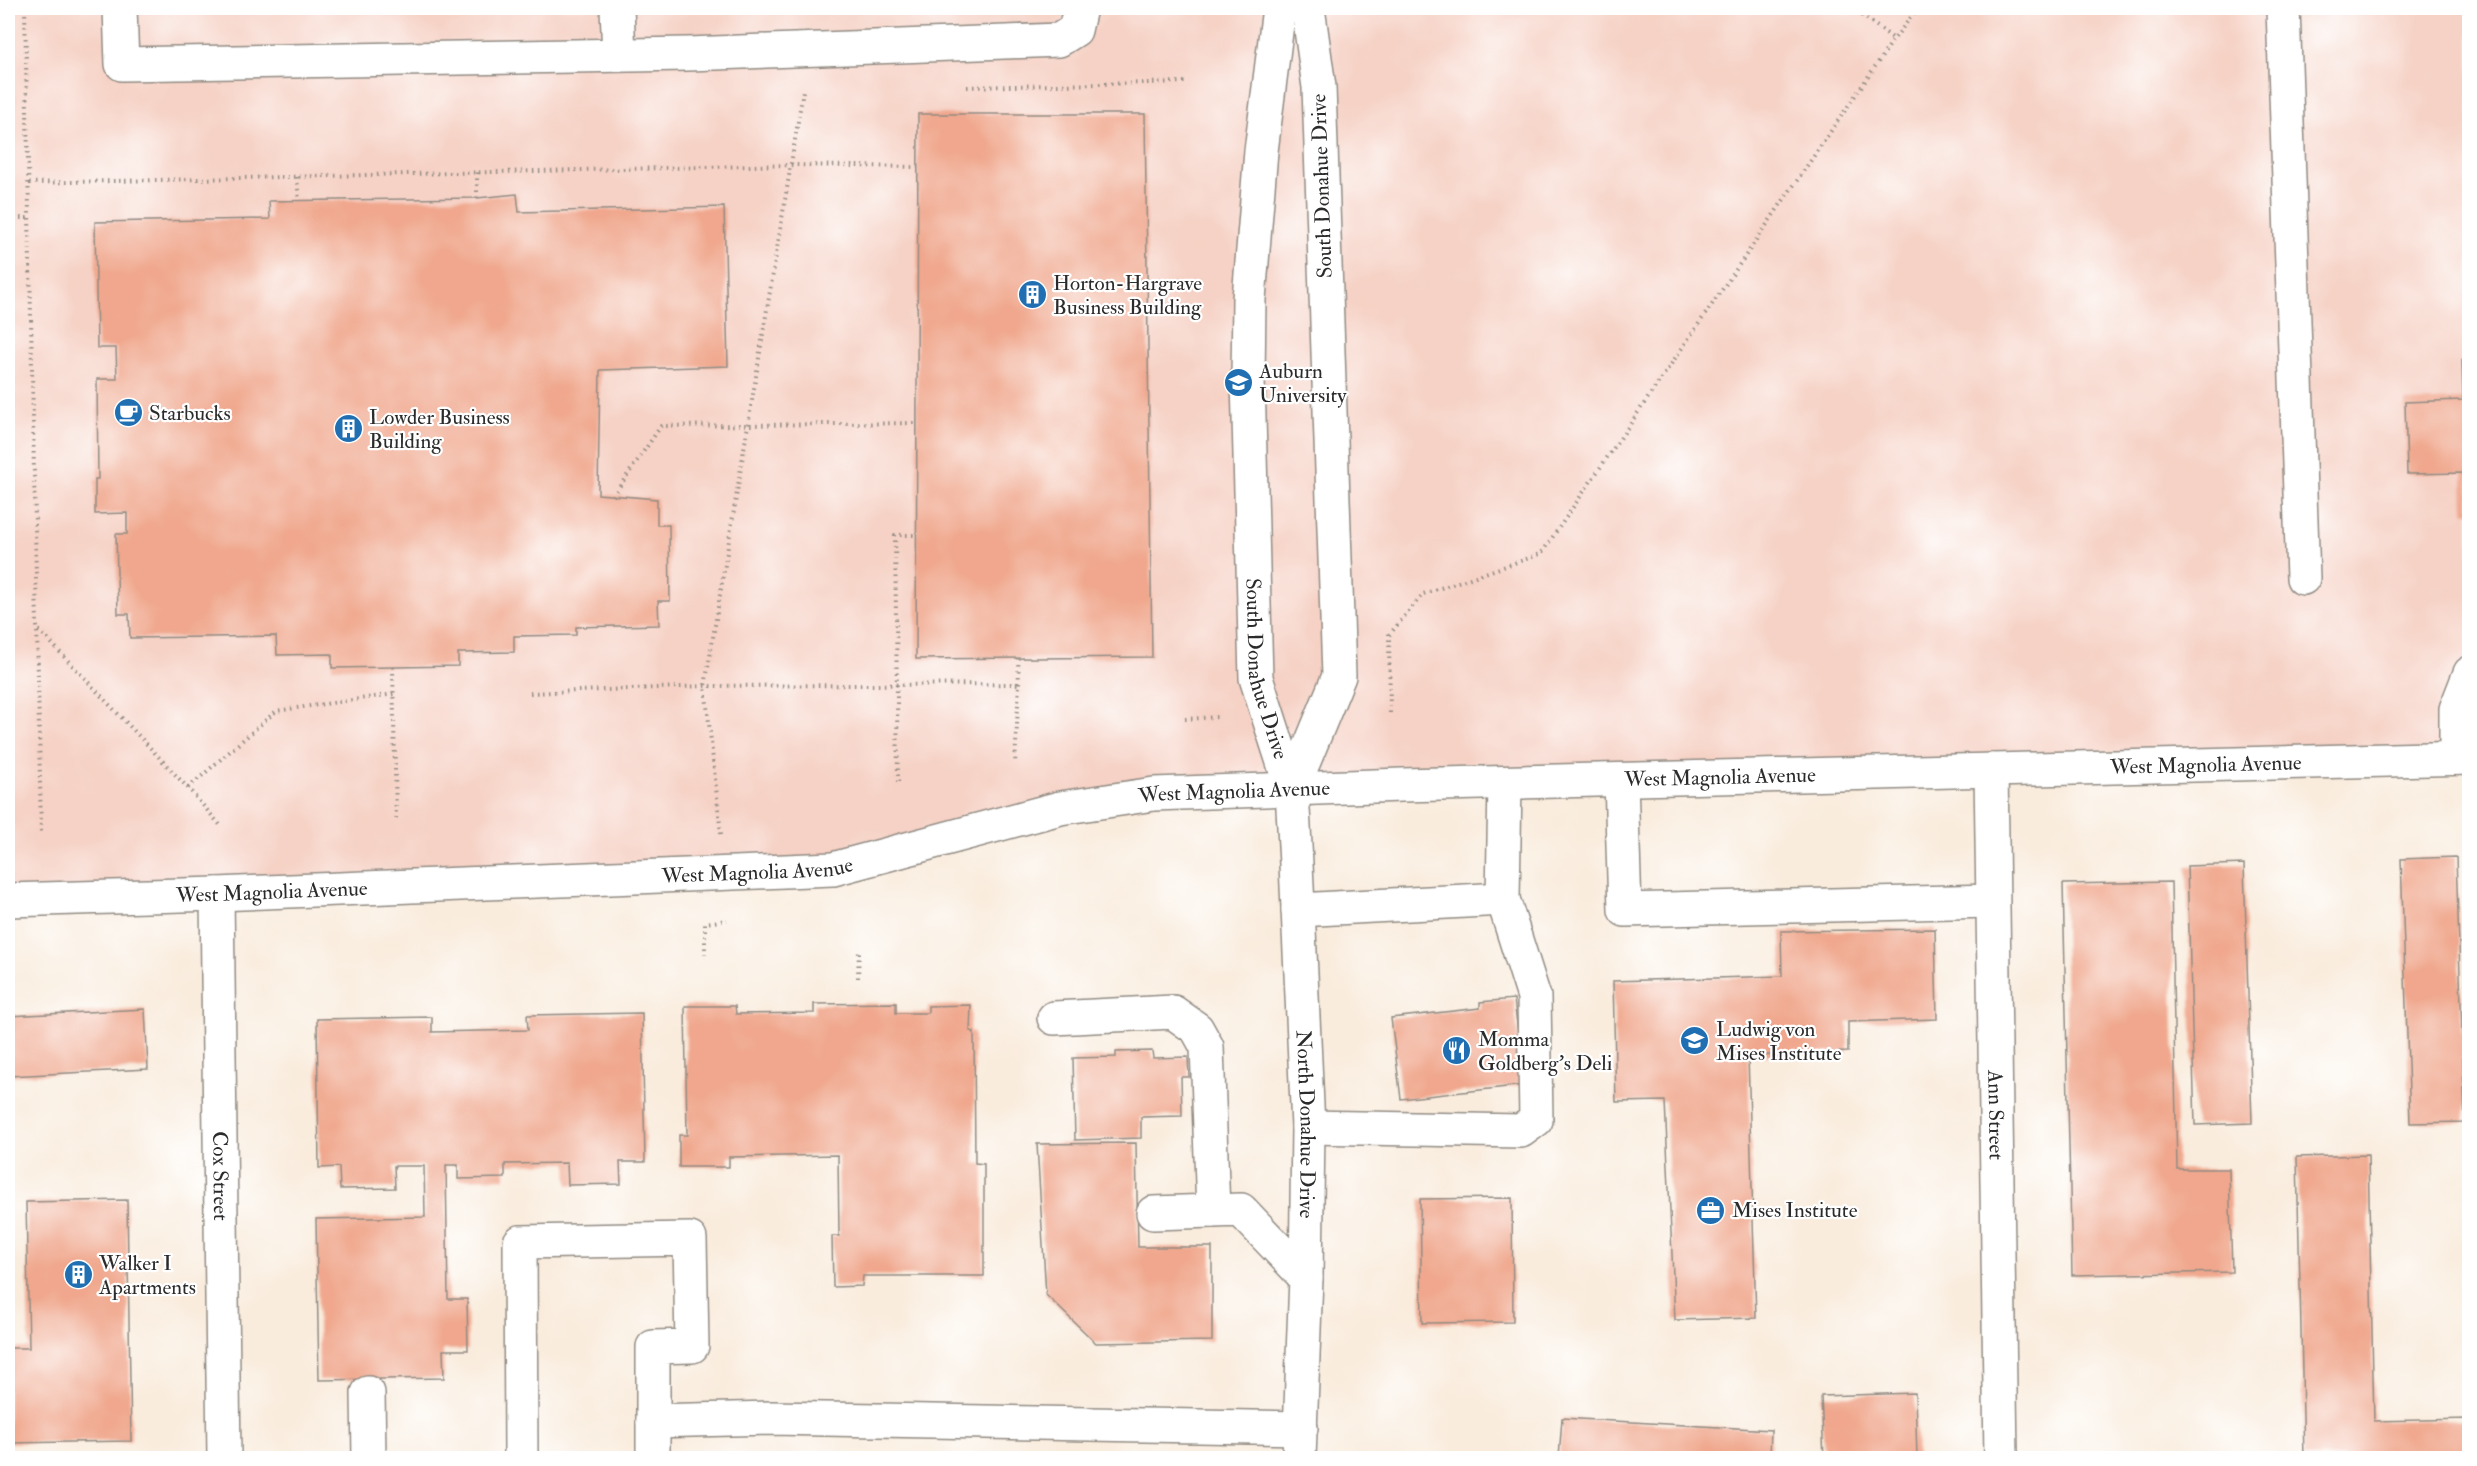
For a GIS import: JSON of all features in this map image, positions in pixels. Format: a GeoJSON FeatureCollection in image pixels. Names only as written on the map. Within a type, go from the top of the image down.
{"type":"FeatureCollection","features":[{"type":"Feature","properties":{"kind":"street"},"geometry":{"type":"LineString","coordinates":[[120,8],[122,64],[619,55],[1059,40],[1075,30],[1080,8]]}},
{"type":"Feature","properties":{"kind":"street"},"geometry":{"type":"LineString","coordinates":[[617,8],[619,55]]}},
{"type":"Feature","properties":{"kind":"street","name":"South Donahue Drive"},"geometry":{"type":"LineString","coordinates":[[1279,8],[1261,151],[1249,299],[1248,380],[1256,678],[1292,790]]}},
{"type":"Feature","properties":{"kind":"street","name":"South Donahue Drive"},"geometry":{"type":"LineString","coordinates":[[1292,790],[1339,676],[1319,87],[1308,8]]}},
{"type":"Feature","properties":{"kind":"street"},"geometry":{"type":"LineString","coordinates":[[2283,8],[2303,578]]}},
{"type":"Feature","properties":{"kind":"street"},"geometry":{"type":"LineString","coordinates":[[2463,758],[2456,709],[2469,673]]}},
{"type":"Feature","properties":{"kind":"street","name":"West Magnolia Avenue"},"geometry":{"type":"LineString","coordinates":[[8,900],[217,894],[833,869],[1060,808],[1155,794],[2463,758]]}},
{"type":"Feature","properties":{"kind":"street","name":"Ann Street"},"geometry":{"type":"LineString","coordinates":[[1991,770],[1991,901],[2001,1458]]}},
{"type":"Feature","properties":{"kind":"street"},"geometry":{"type":"LineString","coordinates":[[1621,780],[1624,910],[1991,901]]}},
{"type":"Feature","properties":{"kind":"street"},"geometry":{"type":"LineString","coordinates":[[1308,1127],[1521,1131],[1536,1120],[1534,997],[1503,899],[1505,783]]}},
{"type":"Feature","properties":{"kind":"street","name":"North Donahue Drive"},"geometry":{"type":"LineString","coordinates":[[1292,790],[1308,1127],[1306,1278],[1300,1443]]}},
{"type":"Feature","properties":{"kind":"street","name":"Cox Street"},"geometry":{"type":"LineString","coordinates":[[217,894],[224,1458]]}},
{"type":"Feature","properties":{"kind":"street"},"geometry":{"type":"LineString","coordinates":[[1298,910],[1503,899]]}},
{"type":"Feature","properties":{"kind":"street"},"geometry":{"type":"LineString","coordinates":[[1054,1018],[1173,1012],[1197,1029],[1207,1047],[1213,1211]]}},
{"type":"Feature","properties":{"kind":"street"},"geometry":{"type":"LineString","coordinates":[[1153,1213],[1241,1209],[1306,1278]]}},
{"type":"Feature","properties":{"kind":"street"},"geometry":{"type":"LineString","coordinates":[[520,1458],[520,1242],[690,1239],[692,1346],[653,1347],[653,1458]]}},
{"type":"Feature","properties":{"kind":"street"},"geometry":{"type":"LineString","coordinates":[[368,1393],[369,1458]]}},
{"type":"Feature","properties":{"kind":"street"},"geometry":{"type":"LineString","coordinates":[[653,1421],[771,1418],[1300,1443]]}},
{"type":"Feature","properties":{"kind":"path"},"geometry":{"type":"LineString","coordinates":[[25,8],[41,833]]}},
{"type":"Feature","properties":{"kind":"path"},"geometry":{"type":"LineString","coordinates":[[1852,8],[1894,39]]}},
{"type":"Feature","properties":{"kind":"path"},"geometry":{"type":"LineString","coordinates":[[1390,714],[1389,635],[1423,594],[1541,554],[1894,39],[1918,8]]}},
{"type":"Feature","properties":{"kind":"path"},"geometry":{"type":"LineString","coordinates":[[959,88],[1187,82]]}},
{"type":"Feature","properties":{"kind":"path"},"geometry":{"type":"LineString","coordinates":[[721,837],[705,686],[803,91],[815,91]]}},
{"type":"Feature","properties":{"kind":"path"},"geometry":{"type":"LineString","coordinates":[[29,183],[792,165],[917,167]]}},
{"type":"Feature","properties":{"kind":"path"},"geometry":{"type":"LineString","coordinates":[[477,172],[477,198]]}},
{"type":"Feature","properties":{"kind":"path"},"geometry":{"type":"LineString","coordinates":[[297,177],[298,201]]}},
{"type":"Feature","properties":{"kind":"path"},"geometry":{"type":"LineString","coordinates":[[8,218],[29,218]]}},
{"type":"Feature","properties":{"kind":"path"},"geometry":{"type":"LineString","coordinates":[[613,496],[661,426],[916,423]]}},
{"type":"Feature","properties":{"kind":"path"},"geometry":{"type":"LineString","coordinates":[[898,782],[895,535],[916,535]]}},
{"type":"Feature","properties":{"kind":"path"},"geometry":{"type":"LineString","coordinates":[[38,629],[220,825]]}},
{"type":"Feature","properties":{"kind":"path"},"geometry":{"type":"LineString","coordinates":[[1015,764],[1018,658]]}},
{"type":"Feature","properties":{"kind":"path"},"geometry":{"type":"LineString","coordinates":[[393,667],[396,821]]}},
{"type":"Feature","properties":{"kind":"path"},"geometry":{"type":"LineString","coordinates":[[530,693],[705,686],[1019,684]]}},
{"type":"Feature","properties":{"kind":"path"},"geometry":{"type":"LineString","coordinates":[[188,788],[276,711],[394,694]]}},
{"type":"Feature","properties":{"kind":"path"},"geometry":{"type":"LineString","coordinates":[[1185,719],[1218,717]]}},
{"type":"Feature","properties":{"kind":"path"},"geometry":{"type":"LineString","coordinates":[[705,955],[705,922],[727,920]]}},
{"type":"Feature","properties":{"kind":"path"},"geometry":{"type":"LineString","coordinates":[[858,978],[859,950]]}},
{"type":"Feature","properties":{"kind":"shaded area","name":"Auburn University"},"geometry":{"type":"Polygon","coordinates":[[[8,8],[2469,8],[2469,758],[1216,791],[833,869],[8,899],[8,8]]]}},
{"type":"Feature","properties":{"kind":"building","name":"Horton-Hargrave Business Building"},"geometry":{"type":"Polygon","coordinates":[[[918,114],[1145,114],[1152,657],[916,659],[918,114]]]}},
{"type":"Feature","properties":{"kind":"building","name":"Lowder Business Building"},"geometry":{"type":"Polygon","coordinates":[[[517,194],[519,212],[724,207],[728,366],[600,370],[598,494],[657,499],[657,525],[669,525],[670,601],[658,601],[659,625],[576,627],[576,635],[514,636],[514,652],[458,653],[458,666],[332,668],[332,654],[277,655],[276,636],[130,638],[129,614],[118,614],[116,534],[127,534],[127,513],[95,514],[95,479],[98,479],[97,379],[117,379],[116,348],[97,348],[95,222],[270,219],[269,201],[477,198],[517,194]]]}},
{"type":"Feature","properties":{"kind":"building"},"geometry":{"type":"Polygon","coordinates":[[[2462,360],[2470,360],[2470,511],[2464,511],[2463,473],[2407,474],[2405,402],[2463,400],[2462,360]]]}},
{"type":"Feature","properties":{"kind":"building"},"geometry":{"type":"Polygon","coordinates":[[[2456,857],[2465,1122],[2410,1123],[2401,859],[2456,857]]]}},
{"type":"Feature","properties":{"kind":"building"},"geometry":{"type":"Polygon","coordinates":[[[2244,864],[2252,1123],[2195,1125],[2187,866],[2244,864]]]}},
{"type":"Feature","properties":{"kind":"building"},"geometry":{"type":"Polygon","coordinates":[[[2171,882],[2177,1169],[2229,1169],[2232,1272],[2072,1275],[2063,884],[2171,882]]]}},
{"type":"Feature","properties":{"kind":"building","name":"Mises Institute"},"geometry":{"type":"Polygon","coordinates":[[[1935,929],[1937,1019],[1848,1022],[1848,1052],[1748,1056],[1756,1318],[1675,1320],[1665,1101],[1616,1102],[1613,981],[1782,976],[1781,931],[1935,929]]]}},
{"type":"Feature","properties":{"kind":"building","name":"Momma Goldberg's Deli"},"geometry":{"type":"Polygon","coordinates":[[[1514,999],[1524,1085],[1401,1099],[1391,1018],[1480,1008],[1480,1002],[1514,999]]]}},
{"type":"Feature","properties":{"kind":"building"},"geometry":{"type":"Polygon","coordinates":[[[896,1003],[896,1013],[928,1013],[928,1006],[971,1005],[970,1031],[974,1032],[975,1163],[984,1164],[984,1276],[863,1276],[862,1286],[833,1287],[832,1236],[839,1236],[838,1155],[729,1157],[729,1167],[679,1167],[679,1135],[687,1135],[685,1006],[735,1006],[736,1014],[814,1013],[814,1004],[896,1003]]]}},
{"type":"Feature","properties":{"kind":"building"},"geometry":{"type":"Polygon","coordinates":[[[145,1009],[148,1069],[8,1076],[8,1016],[145,1009]]]}},
{"type":"Feature","properties":{"kind":"building"},"geometry":{"type":"Polygon","coordinates":[[[642,1013],[645,1162],[620,1162],[621,1184],[568,1185],[567,1163],[505,1164],[505,1178],[458,1179],[458,1165],[446,1165],[448,1299],[467,1299],[468,1350],[443,1350],[444,1378],[319,1380],[316,1219],[425,1217],[424,1166],[394,1166],[395,1188],[340,1189],[339,1167],[319,1168],[317,1019],[432,1017],[432,1032],[528,1030],[527,1015],[642,1013]]]}},
{"type":"Feature","properties":{"kind":"building"},"geometry":{"type":"Polygon","coordinates":[[[1152,1051],[1153,1058],[1188,1057],[1189,1077],[1181,1077],[1182,1116],[1141,1117],[1141,1138],[1075,1140],[1073,1058],[1116,1057],[1116,1052],[1152,1051]]]}},
{"type":"Feature","properties":{"kind":"building"},"geometry":{"type":"Polygon","coordinates":[[[1136,1143],[1138,1247],[1212,1247],[1212,1341],[1096,1343],[1046,1295],[1037,1144],[1136,1143]]]}},
{"type":"Feature","properties":{"kind":"building"},"geometry":{"type":"Polygon","coordinates":[[[2368,1155],[2374,1421],[2470,1419],[2470,1458],[2304,1458],[2297,1157],[2368,1155]]]}},
{"type":"Feature","properties":{"kind":"building"},"geometry":{"type":"Polygon","coordinates":[[[1512,1198],[1513,1322],[1422,1323],[1420,1199],[1512,1198]]]}},
{"type":"Feature","properties":{"kind":"building","name":"Walker I Apartments"},"geometry":{"type":"Polygon","coordinates":[[[127,1200],[131,1441],[8,1443],[8,1348],[29,1348],[26,1202],[127,1200]]]}},
{"type":"Feature","properties":{"kind":"building"},"geometry":{"type":"Polygon","coordinates":[[[1915,1393],[1917,1458],[1824,1458],[1821,1396],[1915,1393]]]}},
{"type":"Feature","properties":{"kind":"building"},"geometry":{"type":"Polygon","coordinates":[[[1562,1418],[1771,1430],[1770,1458],[1559,1458],[1562,1418]]]}},
{"type":"Feature","properties":{"kind":"place","name":"Horton-Hargrave Business Building"},"geometry":{"type":"Point","coordinates":[1032,295]}},
{"type":"Feature","properties":{"kind":"place","name":"Auburn University"},"geometry":{"type":"Point","coordinates":[1238,383]}},
{"type":"Feature","properties":{"kind":"place","name":"Starbucks"},"geometry":{"type":"Point","coordinates":[128,413]}},
{"type":"Feature","properties":{"kind":"place","name":"Lowder Business Building"},"geometry":{"type":"Point","coordinates":[348,429]}},
{"type":"Feature","properties":{"kind":"place","name":"Ludwig von Mises Institute"},"geometry":{"type":"Point","coordinates":[1695,1041]}},
{"type":"Feature","properties":{"kind":"place","name":"Momma Goldberg's Deli"},"geometry":{"type":"Point","coordinates":[1457,1051]}},
{"type":"Feature","properties":{"kind":"place","name":"Mises Institute"},"geometry":{"type":"Point","coordinates":[1711,1210]}},
{"type":"Feature","properties":{"kind":"place","name":"Walker I Apartments"},"geometry":{"type":"Point","coordinates":[78,1275]}}]}
